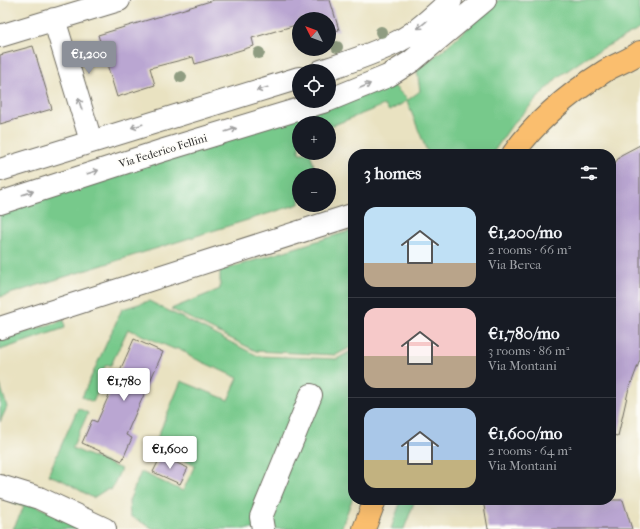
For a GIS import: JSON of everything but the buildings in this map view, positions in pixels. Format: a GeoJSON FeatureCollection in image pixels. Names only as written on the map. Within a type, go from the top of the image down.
{"type":"FeatureCollection","features":[{"type":"Feature","properties":{"kind":"highway"},"geometry":{"type":"LineString","coordinates":[[517,149],[542,120],[584,84],[608,69],[639,53]]}},
{"type":"Feature","properties":{"kind":"highway"},"geometry":{"type":"LineString","coordinates":[[364,529],[373,505]]}},
{"type":"Feature","properties":{"kind":"street"},"geometry":{"type":"LineString","coordinates":[[0,36],[119,0]]}},
{"type":"Feature","properties":{"kind":"street"},"geometry":{"type":"LineString","coordinates":[[336,66],[402,40],[419,28],[451,0]]}},
{"type":"Feature","properties":{"kind":"street"},"geometry":{"type":"LineString","coordinates":[[336,97],[388,76],[412,60],[485,0]]}},
{"type":"Feature","properties":{"kind":"street"},"geometry":{"type":"LineString","coordinates":[[54,19],[91,141]]}},
{"type":"Feature","properties":{"kind":"street"},"geometry":{"type":"LineString","coordinates":[[0,170],[292,80]]}},
{"type":"Feature","properties":{"kind":"street","name":"Via Federico Fellini"},"geometry":{"type":"LineString","coordinates":[[0,203],[160,151],[303,108]]}},
{"type":"Feature","properties":{"kind":"street"},"geometry":{"type":"LineString","coordinates":[[0,328],[348,216]]}},
{"type":"Feature","properties":{"kind":"street"},"geometry":{"type":"LineString","coordinates":[[263,529],[261,517],[311,395]]}},
{"type":"Feature","properties":{"kind":"street"},"geometry":{"type":"LineString","coordinates":[[0,486],[39,498],[105,529]]}},
{"type":"Feature","properties":{"kind":"green space"},"geometry":{"type":"Polygon","coordinates":[[[498,0],[640,0],[640,29],[590,55],[558,77],[512,125],[495,149],[426,149],[407,101],[389,111],[384,105],[336,124],[336,116],[297,116],[322,108],[336,108],[336,103],[393,85],[408,100],[420,91],[417,70],[444,49],[498,0]]]}},
{"type":"Feature","properties":{"kind":"green space"},"geometry":{"type":"Polygon","coordinates":[[[292,118],[292,160],[312,160],[315,168],[292,168],[292,206],[0,297],[0,212],[292,118]]]}},
{"type":"Feature","properties":{"kind":"green space"},"geometry":{"type":"Polygon","coordinates":[[[348,232],[348,349],[336,355],[256,351],[171,309],[220,289],[220,271],[348,232]]]}},
{"type":"Feature","properties":{"kind":"green space"},"geometry":{"type":"Polygon","coordinates":[[[149,301],[258,356],[337,359],[348,353],[348,505],[350,505],[341,529],[154,529],[130,516],[129,501],[141,472],[183,491],[195,465],[153,448],[181,381],[228,400],[238,378],[189,356],[183,350],[174,349],[128,329],[111,365],[105,366],[100,376],[102,382],[93,402],[82,397],[122,309],[149,301]]]}},
{"type":"Feature","properties":{"kind":"green space"},"geometry":{"type":"Polygon","coordinates":[[[64,320],[65,328],[0,350],[0,340],[64,320]]]}},
{"type":"Feature","properties":{"kind":"green space"},"geometry":{"type":"Polygon","coordinates":[[[0,384],[7,407],[0,422],[0,384]]]}},
{"type":"Feature","properties":{"kind":"green space"},"geometry":{"type":"Polygon","coordinates":[[[78,408],[88,413],[72,448],[121,469],[111,490],[107,489],[93,498],[62,480],[48,475],[78,408]]]}},
{"type":"Feature","properties":{"kind":"green space"},"geometry":{"type":"Polygon","coordinates":[[[0,497],[29,502],[84,529],[13,529],[24,507],[0,497]]]}},
{"type":"Feature","properties":{"kind":"green space"},"geometry":{"type":"Polygon","coordinates":[[[399,505],[413,505],[404,529],[391,529],[399,505]]]}}]}
